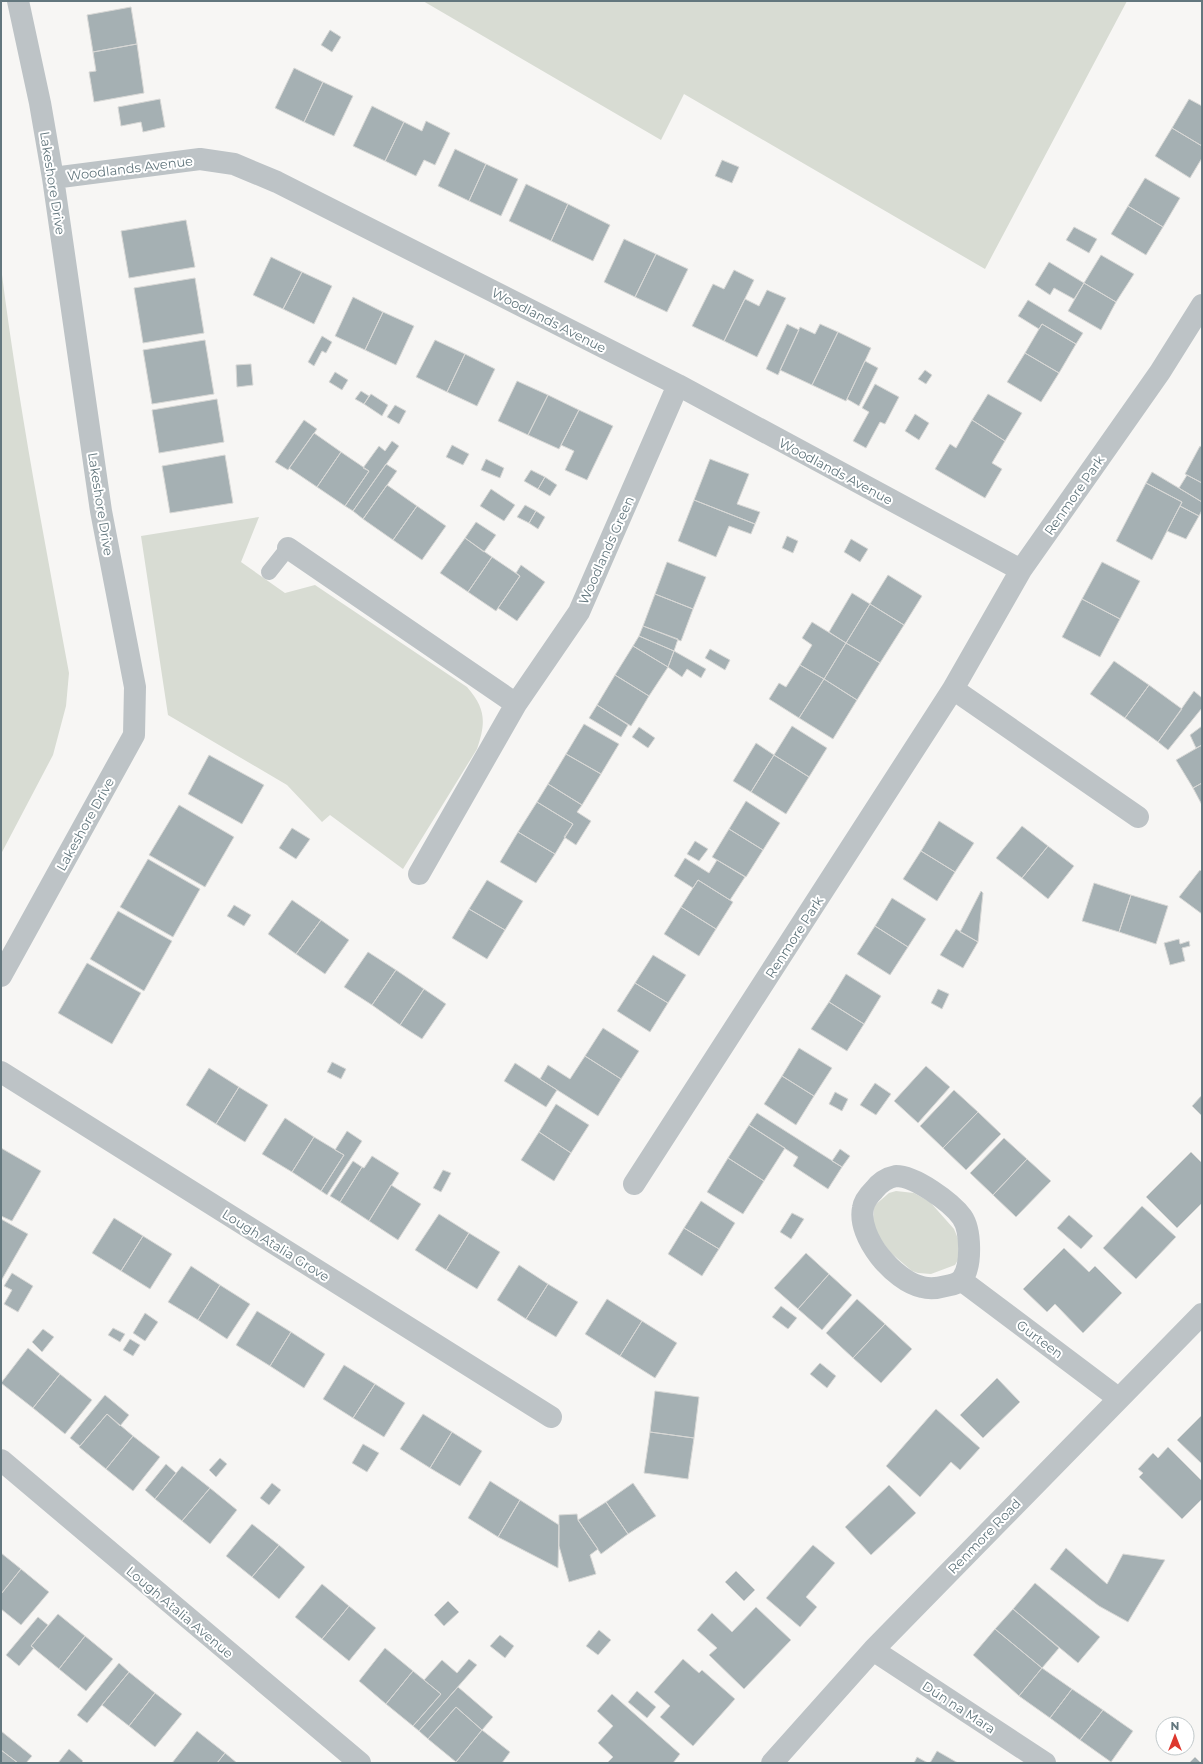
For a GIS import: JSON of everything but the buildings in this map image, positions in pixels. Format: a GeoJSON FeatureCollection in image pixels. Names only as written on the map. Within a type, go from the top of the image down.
{"type":"FeatureCollection","features":[{"type":"Feature","properties":{"kind":"street","name":"Lakeshore Drive"},"geometry":{"type":"LineString","coordinates":[[1,976],[134,735],[135,688],[102,511],[53,178],[40,103],[18,1]]}},
{"type":"Feature","properties":{"kind":"street","name":"Woodlands Avenue"},"geometry":{"type":"LineString","coordinates":[[53,178],[200,159],[234,164],[277,182],[678,386],[1021,570]]}},
{"type":"Feature","properties":{"kind":"street","name":"Renmore Park"},"geometry":{"type":"LineString","coordinates":[[634,1184],[953,689],[1021,570],[1160,372],[1202,305]]}},
{"type":"Feature","properties":{"kind":"street","name":"Woodlands Green"},"geometry":{"type":"LineString","coordinates":[[419,874],[516,704],[579,612],[678,386]]}},
{"type":"Feature","properties":{"kind":"street"},"geometry":{"type":"LineString","coordinates":[[288,548],[516,704]]}},
{"type":"Feature","properties":{"kind":"street"},"geometry":{"type":"LineString","coordinates":[[953,689],[1138,817]]}},
{"type":"Feature","properties":{"kind":"street","name":"Lough Atalia Grove"},"geometry":{"type":"LineString","coordinates":[[1,1072],[551,1417]]}},
{"type":"Feature","properties":{"kind":"street"},"geometry":{"type":"LineString","coordinates":[[896,1176],[911,1179],[934,1192],[962,1217],[969,1240],[966,1269],[961,1280],[946,1287],[923,1288],[901,1277],[878,1254],[865,1231],[863,1224],[863,1207],[866,1199],[883,1180],[896,1176]]}},
{"type":"Feature","properties":{"kind":"street","name":"Gurteen"},"geometry":{"type":"LineString","coordinates":[[961,1280],[1118,1398]]}},
{"type":"Feature","properties":{"kind":"street","name":"Renmore Road"},"geometry":{"type":"LineString","coordinates":[[772,1763],[873,1650],[1118,1398],[1202,1314]]}},
{"type":"Feature","properties":{"kind":"street","name":"Lough Atalia Avenue"},"geometry":{"type":"LineString","coordinates":[[1,1460],[360,1763]]}},
{"type":"Feature","properties":{"kind":"street","name":"Dún na Mara"},"geometry":{"type":"LineString","coordinates":[[873,1650],[1045,1763]]}},
{"type":"Feature","properties":{"kind":"lane"},"geometry":{"type":"LineString","coordinates":[[269,572],[288,548]]}},
{"type":"Feature","properties":{"kind":"shaded area"},"geometry":{"type":"Polygon","coordinates":[[[423,1],[1127,1],[985,269],[684,94],[661,140],[423,1]]]}},
{"type":"Feature","properties":{"kind":"shaded area"},"geometry":{"type":"Polygon","coordinates":[[[1,267],[23,420],[69,673],[66,706],[53,755],[1,854],[1,267]]]}},
{"type":"Feature","properties":{"kind":"shaded area"},"geometry":{"type":"Polygon","coordinates":[[[259,517],[241,562],[285,593],[315,585],[467,687],[478,702],[481,709],[483,723],[477,749],[403,869],[330,815],[322,822],[287,785],[168,715],[141,536],[259,517]]]}},
{"type":"Feature","properties":{"kind":"shaded area"},"geometry":{"type":"Polygon","coordinates":[[[896,1191],[914,1193],[930,1202],[954,1229],[959,1241],[958,1260],[955,1265],[931,1274],[918,1273],[912,1271],[891,1253],[879,1237],[873,1225],[874,1206],[889,1193],[896,1191]]]}}]}
